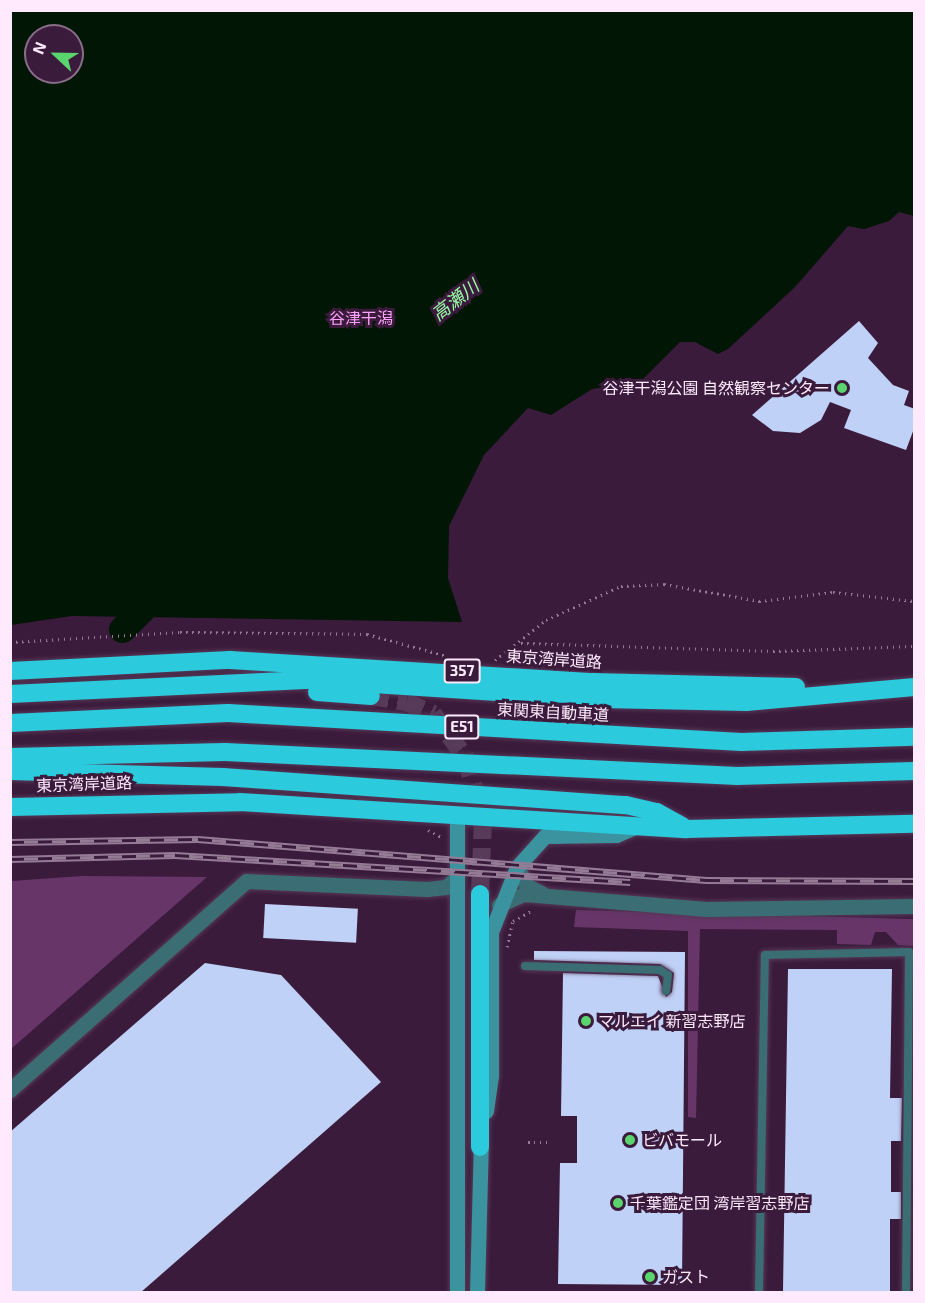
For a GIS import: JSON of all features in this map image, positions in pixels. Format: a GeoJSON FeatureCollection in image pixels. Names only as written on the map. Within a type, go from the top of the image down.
{"type":"FeatureCollection","features":[{"type":"Feature","properties":{"kind":"highway","name":"東京湾岸道路"},"geometry":{"type":"LineString","coordinates":[[10,671],[230,660],[710,687],[915,685]]}},
{"type":"Feature","properties":{"kind":"highway"},"geometry":{"type":"LineString","coordinates":[[10,694],[208,688],[311,680],[602,699],[746,702],[915,685]]}},
{"type":"Feature","properties":{"kind":"highway"},"geometry":{"type":"LineString","coordinates":[[208,688],[371,696]]}},
{"type":"Feature","properties":{"kind":"highway","name":"東関東自動車道"},"geometry":{"type":"LineString","coordinates":[[10,723],[228,713],[741,742],[915,737]]}},
{"type":"Feature","properties":{"kind":"highway","name":"E51"},"geometry":{"type":"LineString","coordinates":[[10,757],[225,752],[737,776],[915,771]]}},
{"type":"Feature","properties":{"kind":"highway"},"geometry":{"type":"LineString","coordinates":[[10,771],[223,777],[626,806],[657,812],[686,829]]}},
{"type":"Feature","properties":{"kind":"highway"},"geometry":{"type":"LineString","coordinates":[[411,791],[448,799],[457,815]]}},
{"type":"Feature","properties":{"kind":"highway","name":"東京湾岸道路"},"geometry":{"type":"LineString","coordinates":[[10,807],[240,802],[686,829],[915,824]]}},
{"type":"Feature","properties":{"kind":"highway"},"geometry":{"type":"LineString","coordinates":[[480,894],[480,1147]]}},
{"type":"Feature","properties":{"kind":"street"},"geometry":{"type":"LineString","coordinates":[[457,815],[455,879],[457,1293]]}},
{"type":"Feature","properties":{"kind":"street"},"geometry":{"type":"LineString","coordinates":[[477,1293],[480,1147],[492,1076],[491,932],[499,905],[517,867],[545,836],[616,835],[635,827]]}},
{"type":"Feature","properties":{"kind":"street"},"geometry":{"type":"LineString","coordinates":[[517,867],[532,890],[561,898]]}},
{"type":"Feature","properties":{"kind":"street"},"geometry":{"type":"LineString","coordinates":[[10,1090],[177,941],[254,879],[427,889],[446,887],[455,879]]}},
{"type":"Feature","properties":{"kind":"street"},"geometry":{"type":"LineString","coordinates":[[427,889],[445,895],[456,915]]}},
{"type":"Feature","properties":{"kind":"street"},"geometry":{"type":"LineString","coordinates":[[499,905],[524,894],[706,909],[915,906]]}},
{"type":"Feature","properties":{"kind":"lane"},"geometry":{"type":"LineString","coordinates":[[759,1293],[765,955],[909,952],[906,1293]]}},
{"type":"Feature","properties":{"kind":"lane"},"geometry":{"type":"LineString","coordinates":[[525,966],[660,970],[668,975],[666,991]]}},
{"type":"Feature","properties":{"kind":"path"},"geometry":{"type":"LineString","coordinates":[[484,660],[494,660],[520,643],[546,620],[580,600],[644,583],[734,600],[833,592],[915,601]]}},
{"type":"Feature","properties":{"kind":"path"},"geometry":{"type":"LineString","coordinates":[[10,642],[180,632],[367,634],[454,657]]}},
{"type":"Feature","properties":{"kind":"path"},"geometry":{"type":"LineString","coordinates":[[520,643],[773,651],[915,646]]}},
{"type":"Feature","properties":{"kind":"path"},"geometry":{"type":"LineString","coordinates":[[528,1142],[547,1142]]}},
{"type":"Feature","properties":{"kind":"shaded area"},"geometry":{"type":"Polygon","coordinates":[[[82,876],[207,877],[11,1049],[11,881],[82,876]]]}},
{"type":"Feature","properties":{"kind":"shaded area"},"geometry":{"type":"Polygon","coordinates":[[[576,910],[914,919],[914,946],[898,945],[886,932],[875,932],[871,945],[837,944],[837,930],[700,929],[696,1118],[688,1117],[688,931],[574,927],[576,910]]]}},
{"type":"Feature","properties":{"kind":"water","name":"谷津干潟"},"geometry":{"type":"Polygon","coordinates":[[[10,11],[914,11],[914,216],[899,212],[889,221],[864,229],[848,226],[795,287],[728,349],[718,354],[695,342],[680,342],[642,380],[592,389],[551,415],[528,408],[484,455],[449,526],[448,578],[462,622],[72,616],[11,625],[10,11]]]}},
{"type":"Feature","properties":{"kind":"building","name":"谷津干潟公園 自然観察センター"},"geometry":{"type":"Polygon","coordinates":[[[859,321],[878,343],[868,358],[893,385],[909,391],[904,405],[915,409],[915,426],[906,450],[844,428],[851,410],[830,402],[821,420],[800,433],[773,431],[752,415],[859,321]]]}},
{"type":"Feature","properties":{"kind":"building"},"geometry":{"type":"Polygon","coordinates":[[[265,904],[358,909],[356,943],[263,938],[265,904]]]}},
{"type":"Feature","properties":{"kind":"building","name":"ビバモール"},"geometry":{"type":"Polygon","coordinates":[[[534,951],[685,952],[682,1285],[558,1284],[560,1163],[577,1163],[577,1116],[561,1116],[563,973],[658,976],[666,997],[672,992],[674,973],[660,964],[534,960],[534,951]]]}},
{"type":"Feature","properties":{"kind":"building"},"geometry":{"type":"Polygon","coordinates":[[[205,963],[281,975],[381,1082],[140,1293],[10,1293],[10,1132],[205,963]]]}},
{"type":"Feature","properties":{"kind":"building"},"geometry":{"type":"Polygon","coordinates":[[[788,969],[892,969],[890,1098],[902,1098],[901,1141],[891,1141],[891,1192],[901,1192],[901,1219],[890,1219],[890,1291],[783,1291],[788,969]]]}},
{"type":"Feature","properties":{"kind":"waterway","name":"高瀬川"},"geometry":{"type":"LineString","coordinates":[[122,629],[159,592]]}},
{"type":"Feature","properties":{"kind":"tunnel"},"geometry":{"type":"LineString","coordinates":[[371,696],[406,702],[433,714],[466,758],[483,821],[480,894]]}},
{"type":"Feature","properties":{"kind":"railway"},"geometry":{"type":"LineString","coordinates":[[10,842],[198,839],[706,880],[914,881]]}},
{"type":"Feature","properties":{"kind":"railway"},"geometry":{"type":"LineString","coordinates":[[10,859],[175,855],[630,882]]}},
{"type":"Feature","properties":{"kind":"place","name":"谷津干潟公園 自然観察センター"},"geometry":{"type":"Point","coordinates":[842,388]}},
{"type":"Feature","properties":{"kind":"place","name":"マルエイ 新習志野店"},"geometry":{"type":"Point","coordinates":[586,1021]}},
{"type":"Feature","properties":{"kind":"place","name":"ビバモール"},"geometry":{"type":"Point","coordinates":[630,1140]}},
{"type":"Feature","properties":{"kind":"place","name":"千葉鑑定団 湾岸習志野店"},"geometry":{"type":"Point","coordinates":[618,1203]}},
{"type":"Feature","properties":{"kind":"place","name":"ガスト"},"geometry":{"type":"Point","coordinates":[650,1277]}}]}
